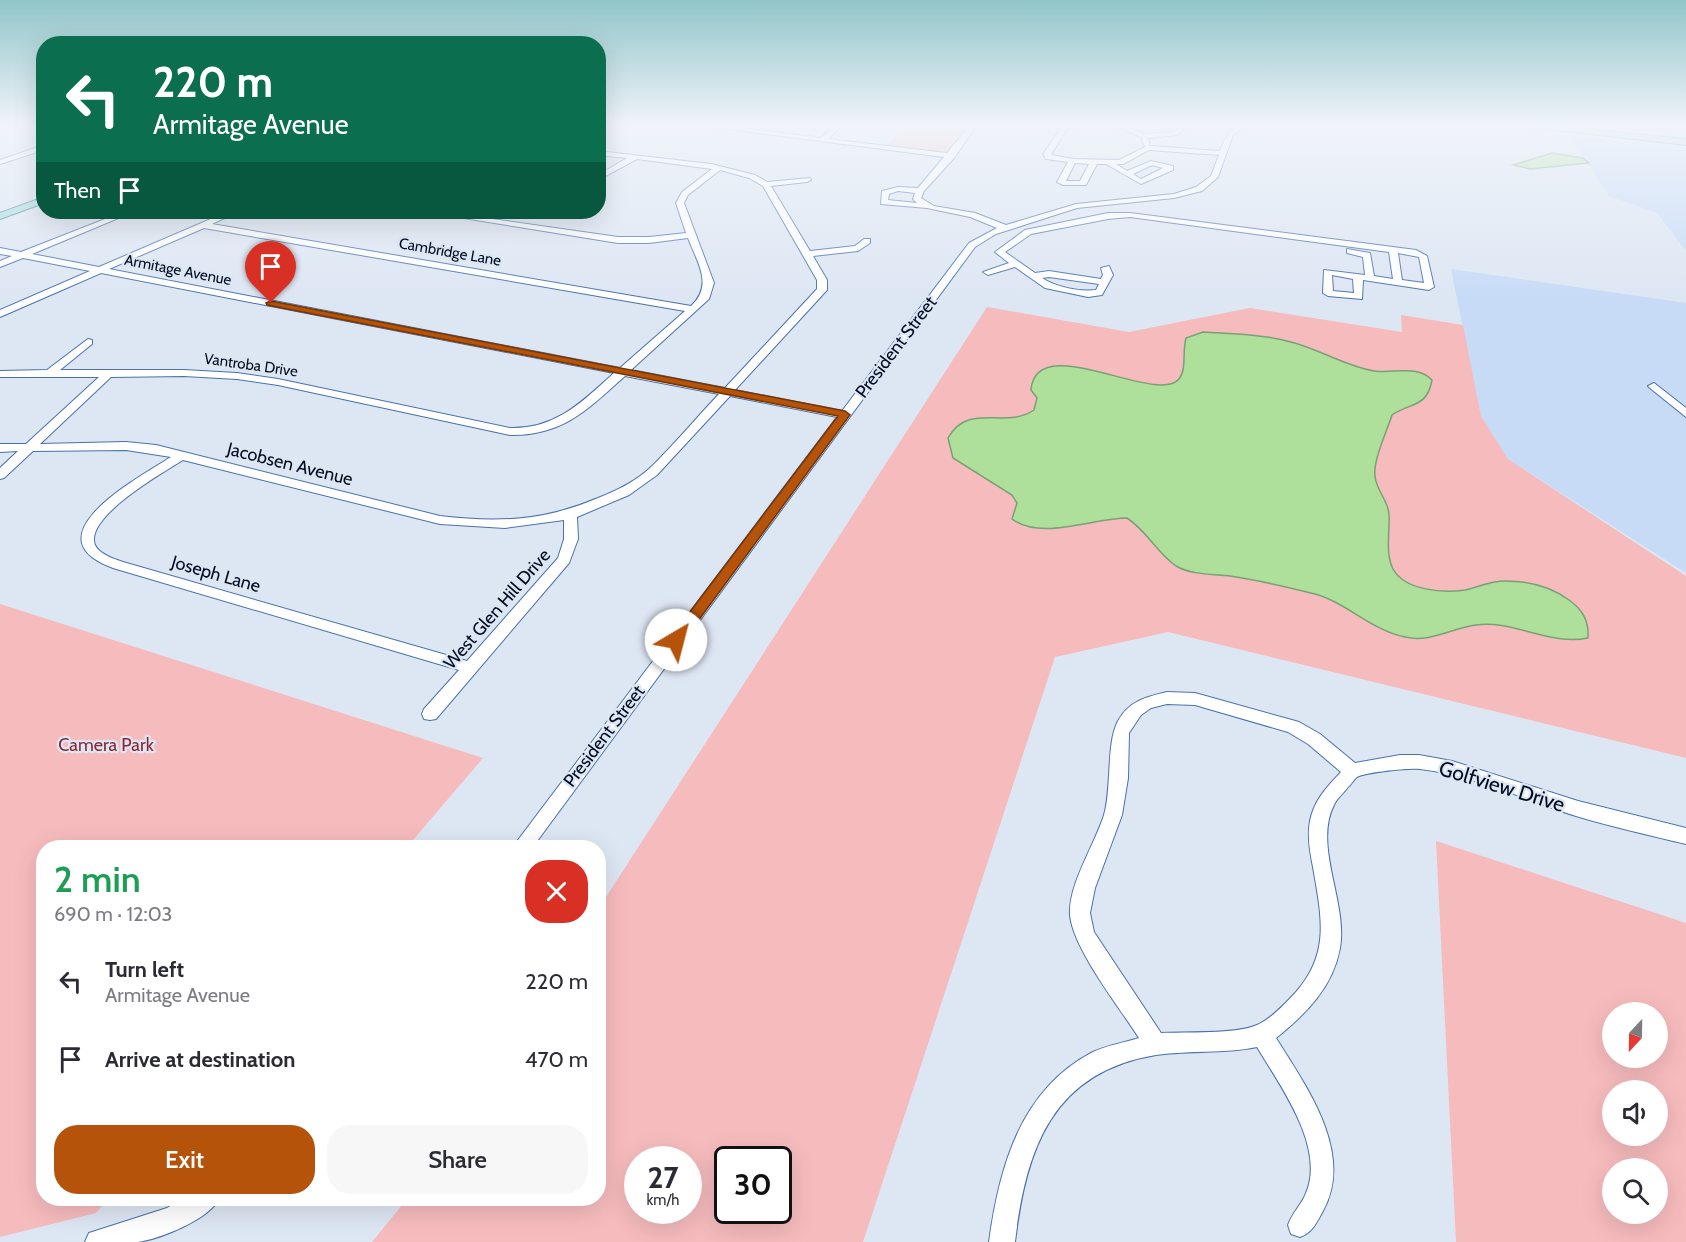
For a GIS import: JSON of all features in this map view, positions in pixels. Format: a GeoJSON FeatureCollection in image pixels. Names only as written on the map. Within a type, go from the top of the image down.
{"type":"FeatureCollection","features":[{"type":"Feature","properties":{"kind":"main road"},"geometry":{"type":"LineString","coordinates":[[0,216],[36,203]]}},
{"type":"Feature","properties":{"kind":"street"},"geometry":{"type":"LineString","coordinates":[[477,219],[618,240],[690,236],[680,203],[686,194],[700,183]]}},
{"type":"Feature","properties":{"kind":"street"},"geometry":{"type":"LineString","coordinates":[[570,515],[608,500],[640,483],[664,461],[820,294],[822,280],[766,184],[777,183]]}},
{"type":"Feature","properties":{"kind":"street"},"geometry":{"type":"LineString","coordinates":[[927,183],[917,199],[927,207]]}},
{"type":"Feature","properties":{"kind":"street"},"geometry":{"type":"LineString","coordinates":[[1063,183],[1083,183]]}},
{"type":"Feature","properties":{"kind":"street","name":"President Street"},"geometry":{"type":"LineString","coordinates":[[526,840],[972,245],[984,235],[1054,212],[1083,205],[1174,196],[1194,191],[1209,183]]}},
{"type":"Feature","properties":{"kind":"street"},"geometry":{"type":"LineString","coordinates":[[920,191],[898,189],[885,193],[884,202],[972,215],[1005,228]]}},
{"type":"Feature","properties":{"kind":"street"},"geometry":{"type":"LineString","coordinates":[[1054,212],[1078,221]]}},
{"type":"Feature","properties":{"kind":"street"},"geometry":{"type":"LineString","coordinates":[[1054,212],[1068,223]]}},
{"type":"Feature","properties":{"kind":"street"},"geometry":{"type":"LineString","coordinates":[[1106,268],[1108,275],[1104,282],[1049,273],[1032,276],[999,252],[1013,244],[1022,234],[1078,221],[1130,215],[1420,254],[1423,256],[1429,287],[1358,277]]}},
{"type":"Feature","properties":{"kind":"street"},"geometry":{"type":"LineString","coordinates":[[0,264],[111,219]]}},
{"type":"Feature","properties":{"kind":"street"},"geometry":{"type":"LineString","coordinates":[[0,314],[216,219]]}},
{"type":"Feature","properties":{"kind":"street","name":"Cambridge Lane"},"geometry":{"type":"LineString","coordinates":[[202,225],[693,309]]}},
{"type":"Feature","properties":{"kind":"street","name":"Vantroba Drive"},"geometry":{"type":"LineString","coordinates":[[0,374],[206,373],[263,379],[493,429],[530,431],[563,421],[704,299],[709,283],[690,236]]}},
{"type":"Feature","properties":{"kind":"street"},"geometry":{"type":"LineString","coordinates":[[1239,236],[1364,254],[1368,257],[1370,278]]}},
{"type":"Feature","properties":{"kind":"street"},"geometry":{"type":"LineString","coordinates":[[807,254],[858,248],[867,241]]}},
{"type":"Feature","properties":{"kind":"street"},"geometry":{"type":"LineString","coordinates":[[1394,249],[1398,282]]}},
{"type":"Feature","properties":{"kind":"street","name":"Armitage Avenue"},"geometry":{"type":"LineString","coordinates":[[0,251],[845,415]]}},
{"type":"Feature","properties":{"kind":"street"},"geometry":{"type":"LineString","coordinates":[[988,272],[1016,264]]}},
{"type":"Feature","properties":{"kind":"street"},"geometry":{"type":"LineString","coordinates":[[49,374],[88,342]]}},
{"type":"Feature","properties":{"kind":"street"},"geometry":{"type":"LineString","coordinates":[[0,475],[109,373]]}},
{"type":"Feature","properties":{"kind":"street"},"geometry":{"type":"LineString","coordinates":[[1654,386],[1686,414]]}},
{"type":"Feature","properties":{"kind":"street","name":"Jacobsen Avenue"},"geometry":{"type":"LineString","coordinates":[[0,448],[126,446],[182,455],[454,522],[487,526],[512,525],[570,515]]}},
{"type":"Feature","properties":{"kind":"street","name":"Joseph Lane"},"geometry":{"type":"LineString","coordinates":[[182,455],[118,498],[97,516],[87,534],[87,543],[92,551],[118,565],[470,668]]}},
{"type":"Feature","properties":{"kind":"street","name":"West Glen Hill Drive"},"geometry":{"type":"LineString","coordinates":[[430,714],[564,560],[571,539],[570,515]]}},
{"type":"Feature","properties":{"kind":"street"},"geometry":{"type":"LineString","coordinates":[[1002,1242],[1008,1195],[1020,1157],[1038,1116],[1064,1085],[1099,1061],[1156,1044],[1238,1040],[1262,1035],[1296,1008],[1323,971],[1330,948],[1332,921],[1319,850],[1319,822],[1326,800],[1352,771],[1314,739],[1293,727],[1195,699],[1167,698],[1146,703],[1135,710],[1125,723],[1121,733],[1119,778],[1113,815],[1085,888],[1080,913],[1085,936],[1156,1044]]}},
{"type":"Feature","properties":{"kind":"street","name":"Golfview Drive"},"geometry":{"type":"LineString","coordinates":[[1352,771],[1400,762],[1419,762],[1452,768],[1578,809],[1686,836]]}},
{"type":"Feature","properties":{"kind":"street"},"geometry":{"type":"LineString","coordinates":[[1262,1035],[1303,1105],[1317,1140],[1322,1167],[1318,1193],[1300,1225]]}},
{"type":"Feature","properties":{"kind":"street"},"geometry":{"type":"LineString","coordinates":[[98,1242],[173,1219],[194,1206]]}},
{"type":"Feature","properties":{"kind":"shaded area"},"geometry":{"type":"Polygon","coordinates":[[[1600,183],[1686,183],[1686,251],[1657,213],[1609,196],[1600,183]]]}},
{"type":"Feature","properties":{"kind":"shaded area"},"geometry":{"type":"Polygon","coordinates":[[[1451,269],[1686,303],[1686,573],[1508,459],[1481,416],[1451,269]]]}},
{"type":"Feature","properties":{"kind":"shaded area"},"geometry":{"type":"Polygon","coordinates":[[[1203,332],[1280,339],[1363,369],[1381,372],[1412,371],[1426,375],[1432,380],[1430,389],[1422,400],[1392,415],[1376,462],[1376,481],[1387,504],[1389,514],[1388,549],[1393,569],[1406,582],[1426,589],[1465,590],[1505,581],[1531,583],[1547,588],[1562,595],[1578,608],[1586,621],[1588,638],[1560,639],[1490,624],[1476,625],[1423,638],[1393,634],[1327,598],[1315,594],[1230,576],[1195,573],[1182,569],[1169,561],[1127,518],[1068,527],[1037,528],[1024,525],[1012,519],[1017,503],[1012,495],[953,458],[948,438],[957,427],[966,421],[977,418],[1011,418],[1034,410],[1037,398],[1031,390],[1038,373],[1053,366],[1074,367],[1147,384],[1167,385],[1179,379],[1181,375],[1186,338],[1203,332]]]}},
{"type":"Feature","properties":{"kind":"green space"},"geometry":{"type":"Polygon","coordinates":[[[987,307],[1129,332],[1250,308],[1402,332],[1401,315],[1463,325],[1481,416],[1508,459],[1686,576],[1686,758],[1168,632],[1055,657],[863,1242],[372,1242],[401,1206],[606,1206],[606,897],[987,307]]]}},
{"type":"Feature","properties":{"kind":"green space","name":"Camera Park"},"geometry":{"type":"Polygon","coordinates":[[[0,604],[483,758],[413,840],[36,840],[36,1206],[102,1206],[96,1213],[0,1237],[0,604]]]}},
{"type":"Feature","properties":{"kind":"green space"},"geometry":{"type":"Polygon","coordinates":[[[1436,841],[1686,923],[1686,1242],[1456,1242],[1436,841]]]}},
{"type":"Feature","properties":{"kind":"route"},"geometry":{"type":"LineString","coordinates":[[271,303],[845,415],[676,640]]}}]}
